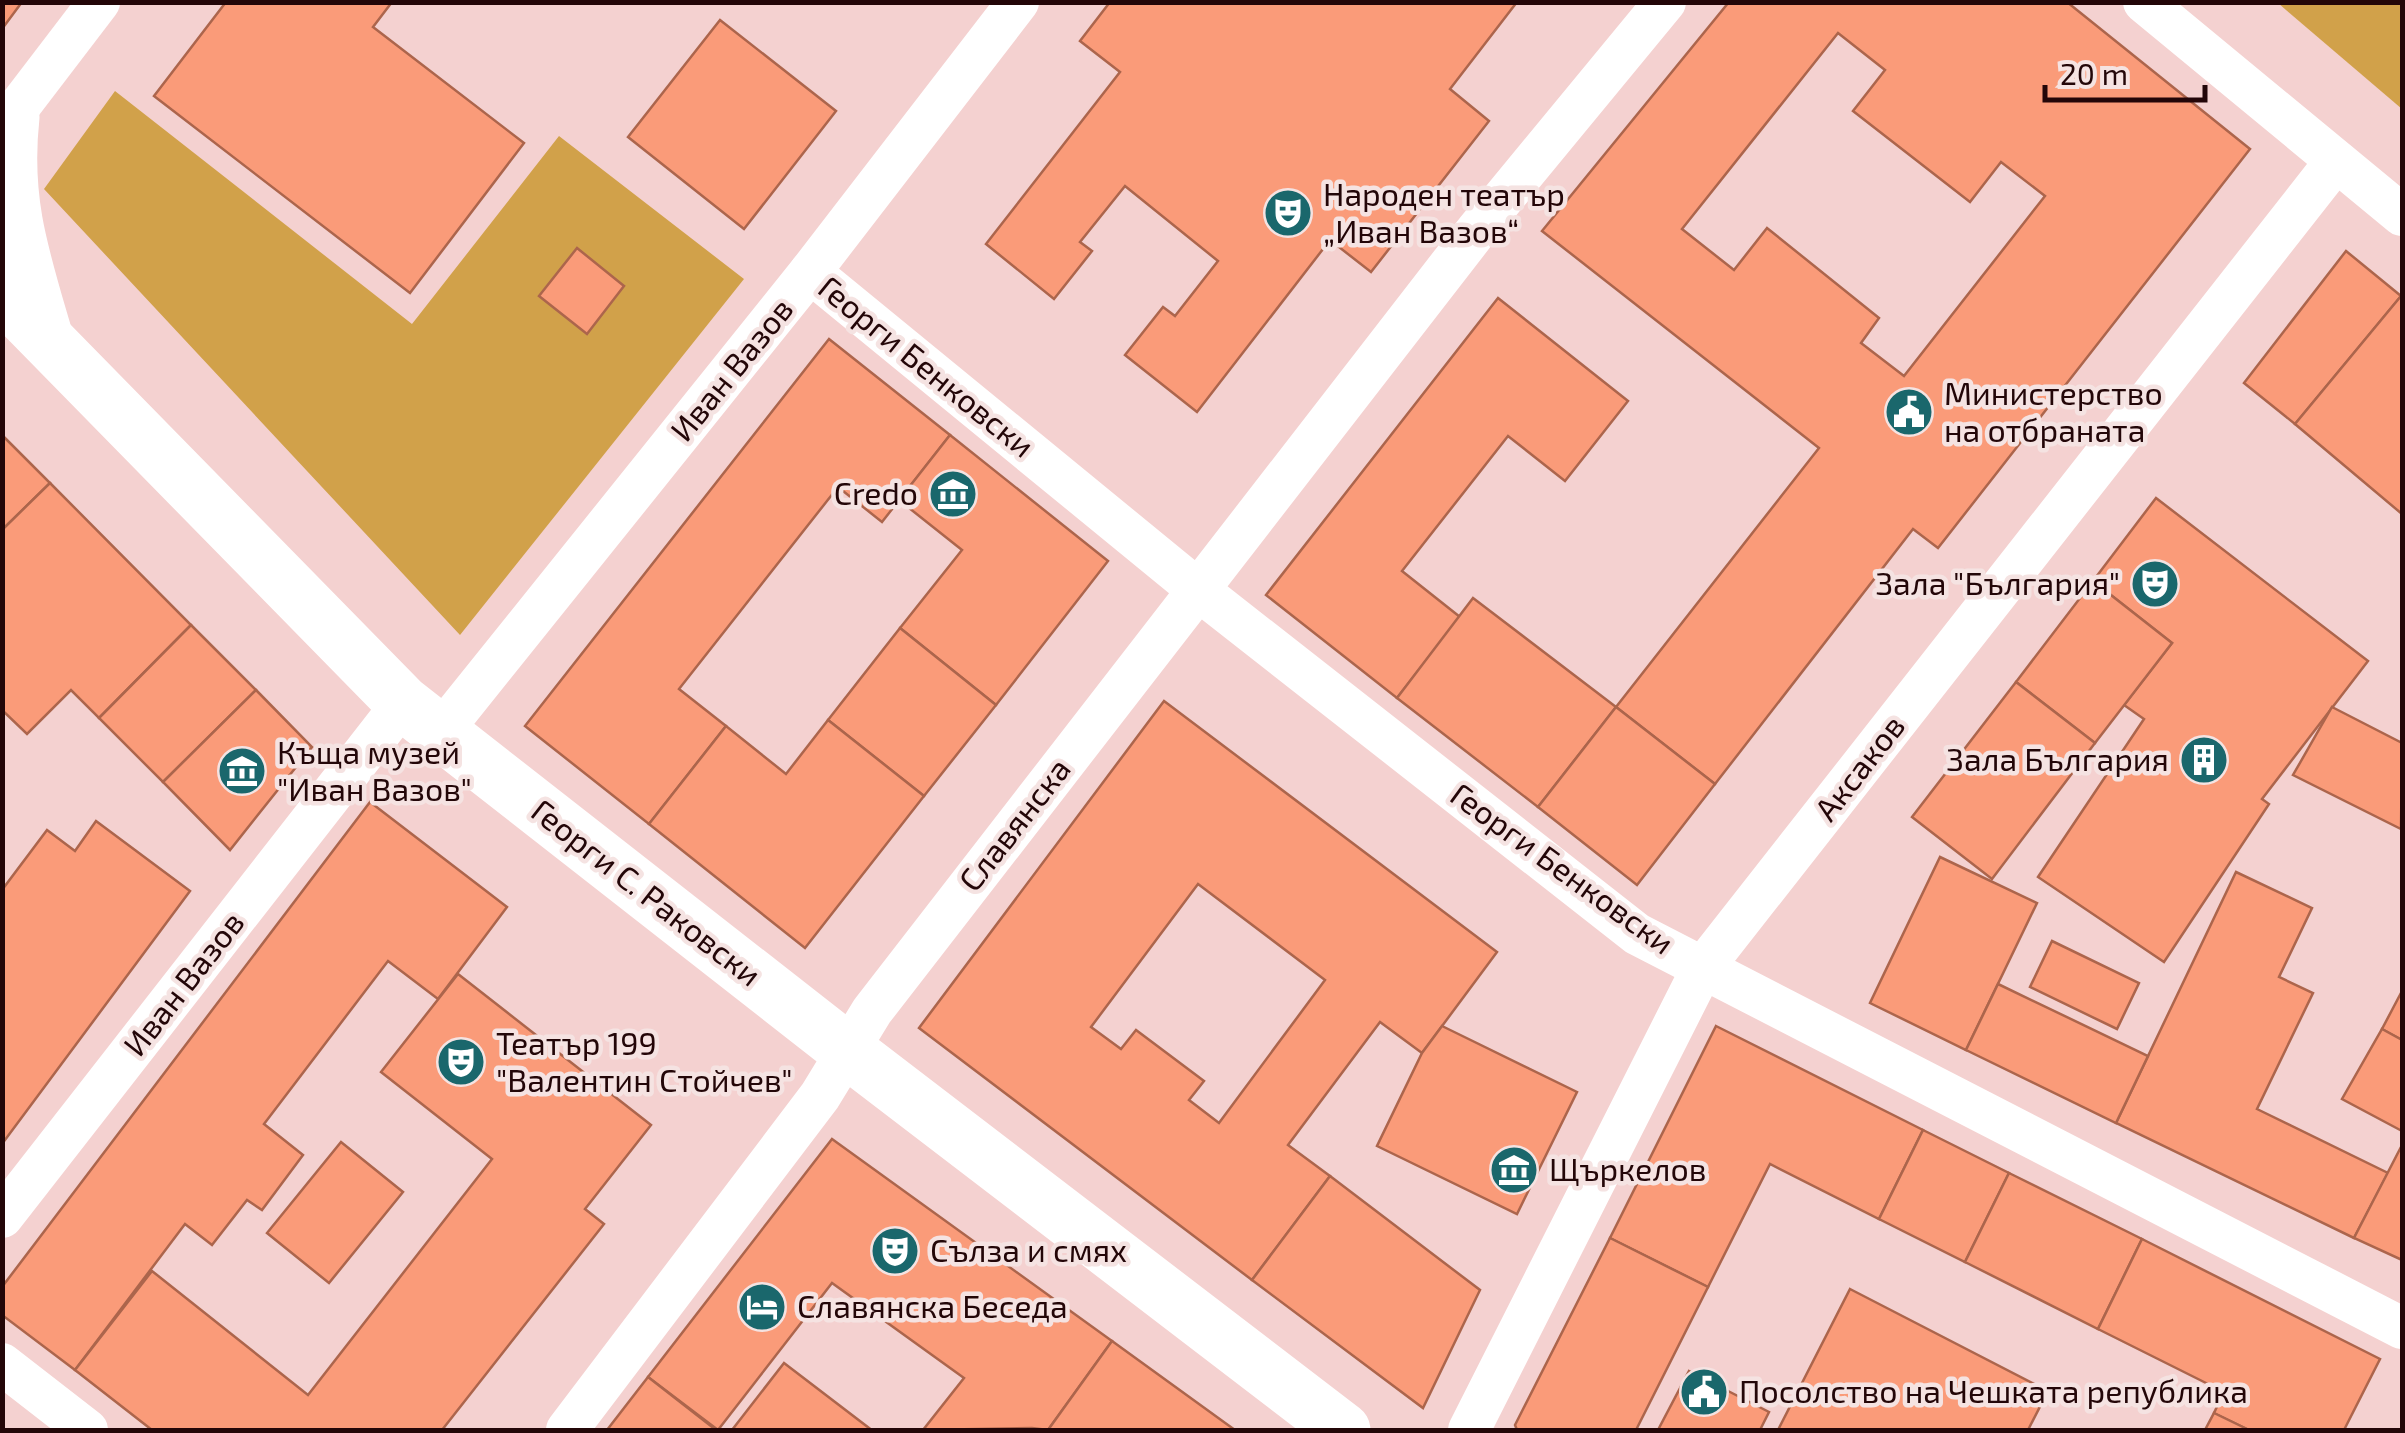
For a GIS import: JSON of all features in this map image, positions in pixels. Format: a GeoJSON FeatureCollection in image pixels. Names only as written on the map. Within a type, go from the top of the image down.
{"type":"FeatureCollection","features":[{"type":"Feature","properties":{"kind":"street"},"geometry":{"type":"LineString","coordinates":[[46,339],[18,247],[10,202],[7,123],[99,2]]}},
{"type":"Feature","properties":{"kind":"street","name":"Иван Вазов"},"geometry":{"type":"LineString","coordinates":[[2,1217],[422,718],[810,272],[1018,2]]}},
{"type":"Feature","properties":{"kind":"street","name":"Славянска"},"geometry":{"type":"LineString","coordinates":[[566,1430],[820,1096],[872,1011],[1477,230],[1665,2]]}},
{"type":"Feature","properties":{"kind":"street"},"geometry":{"type":"LineString","coordinates":[[2144,2],[2402,215]]}},
{"type":"Feature","properties":{"kind":"street","name":"Аксаков"},"geometry":{"type":"LineString","coordinates":[[1469,1430],[1702,969],[2336,161]]}},
{"type":"Feature","properties":{"kind":"street","name":"Георги Бенковски"},"geometry":{"type":"LineString","coordinates":[[810,272],[1197,589],[1637,934],[2402,1328]]}},
{"type":"Feature","properties":{"kind":"street","name":"Георги С. Раковски"},"geometry":{"type":"LineString","coordinates":[[2,294],[422,718],[1343,1430]]}},
{"type":"Feature","properties":{"kind":"street"},"geometry":{"type":"LineString","coordinates":[[2,1364],[87,1430]]}},
{"type":"Feature","properties":{"kind":"shaded area"},"geometry":{"type":"Polygon","coordinates":[[[2278,3],[2402,3],[2402,109],[2293,16],[2278,3]]]}},
{"type":"Feature","properties":{"kind":"shaded area"},"geometry":{"type":"Polygon","coordinates":[[[115,91],[412,324],[559,136],[744,279],[460,635],[44,189],[115,91]]]}},
{"type":"Feature","properties":{"kind":"building"},"geometry":{"type":"Polygon","coordinates":[[[2,2],[22,2],[2,29],[2,2]]]}},
{"type":"Feature","properties":{"kind":"building"},"geometry":{"type":"Polygon","coordinates":[[[226,2],[392,2],[373,27],[524,143],[410,293],[154,96],[226,2]]]}},
{"type":"Feature","properties":{"kind":"building","name":"Народен театър „Иван Вазов“"},"geometry":{"type":"Polygon","coordinates":[[[1110,2],[1517,2],[1450,89],[1489,121],[1371,272],[1330,240],[1197,412],[1125,355],[1163,307],[1175,316],[1218,261],[1125,186],[1080,242],[1092,251],[1054,299],[986,244],[1120,72],[1080,41],[1110,2]]]}},
{"type":"Feature","properties":{"kind":"building","name":"Министерство на отбраната"},"geometry":{"type":"Polygon","coordinates":[[[1729,2],[2067,2],[2250,149],[1938,548],[1913,529],[1715,784],[1616,707],[1819,448],[1542,231],[1729,2]],[[1838,33],[1682,229],[1734,270],[1767,228],[1879,318],[1861,343],[1904,376],[2045,196],[2001,162],[1970,202],[1853,111],[1885,70],[1838,33]]]}},
{"type":"Feature","properties":{"kind":"building"},"geometry":{"type":"Polygon","coordinates":[[[720,20],[836,111],[744,229],[628,137],[720,20]]]}},
{"type":"Feature","properties":{"kind":"building"},"geometry":{"type":"Polygon","coordinates":[[[577,248],[624,286],[587,334],[539,296],[577,248]]]}},
{"type":"Feature","properties":{"kind":"building"},"geometry":{"type":"Polygon","coordinates":[[[2346,251],[2401,296],[2295,424],[2244,383],[2346,251]]]}},
{"type":"Feature","properties":{"kind":"building"},"geometry":{"type":"Polygon","coordinates":[[[2402,297],[2402,514],[2295,424],[2402,297]]]}},
{"type":"Feature","properties":{"kind":"building"},"geometry":{"type":"Polygon","coordinates":[[[1498,298],[1628,401],[1565,481],[1508,436],[1402,571],[1460,617],[1397,698],[1266,595],[1498,298]]]}},
{"type":"Feature","properties":{"kind":"building"},"geometry":{"type":"Polygon","coordinates":[[[829,339],[950,435],[882,522],[838,487],[679,689],[726,726],[649,824],[525,726],[829,339]]]}},
{"type":"Feature","properties":{"kind":"building"},"geometry":{"type":"Polygon","coordinates":[[[2,435],[50,483],[2,530],[2,435]]]}},
{"type":"Feature","properties":{"kind":"building"},"geometry":{"type":"Polygon","coordinates":[[[950,435],[1108,561],[996,705],[900,628],[962,550],[899,500],[950,435]]]}},
{"type":"Feature","properties":{"kind":"building"},"geometry":{"type":"Polygon","coordinates":[[[50,483],[191,625],[99,718],[71,690],[27,734],[2,710],[2,530],[50,483]]]}},
{"type":"Feature","properties":{"kind":"building","name":"Зала България"},"geometry":{"type":"Polygon","coordinates":[[[2156,498],[2368,661],[2262,799],[2269,804],[2164,962],[2038,877],[2144,719],[2124,705],[2172,643],[2093,581],[2156,498]]]}},
{"type":"Feature","properties":{"kind":"building"},"geometry":{"type":"Polygon","coordinates":[[[2093,581],[2172,643],[2095,743],[2016,682],[2093,581]]]}},
{"type":"Feature","properties":{"kind":"building"},"geometry":{"type":"Polygon","coordinates":[[[1473,598],[1616,707],[1538,807],[1397,698],[1473,598]]]}},
{"type":"Feature","properties":{"kind":"building"},"geometry":{"type":"Polygon","coordinates":[[[191,625],[256,690],[163,782],[99,718],[191,625]]]}},
{"type":"Feature","properties":{"kind":"building"},"geometry":{"type":"Polygon","coordinates":[[[900,628],[996,705],[924,796],[828,720],[900,628]]]}},
{"type":"Feature","properties":{"kind":"building"},"geometry":{"type":"Polygon","coordinates":[[[2016,682],[2095,743],[1992,879],[1912,817],[2016,682]]]}},
{"type":"Feature","properties":{"kind":"building"},"geometry":{"type":"Polygon","coordinates":[[[256,690],[312,747],[230,850],[163,782],[256,690]]]}},
{"type":"Feature","properties":{"kind":"building"},"geometry":{"type":"Polygon","coordinates":[[[1164,701],[1497,952],[1422,1053],[1380,1022],[1288,1145],[1330,1176],[1252,1280],[919,1028],[1164,701]],[[1198,884],[1091,1027],[1121,1049],[1136,1030],[1204,1081],[1189,1100],[1219,1123],[1325,980],[1198,884]]]}},
{"type":"Feature","properties":{"kind":"building"},"geometry":{"type":"Polygon","coordinates":[[[1616,707],[1715,784],[1637,885],[1538,807],[1616,707]]]}},
{"type":"Feature","properties":{"kind":"building"},"geometry":{"type":"Polygon","coordinates":[[[2332,707],[2402,743],[2401,829],[2293,775],[2332,707]]]}},
{"type":"Feature","properties":{"kind":"building"},"geometry":{"type":"Polygon","coordinates":[[[828,720],[924,796],[805,948],[649,824],[726,726],[786,774],[828,720]]]}},
{"type":"Feature","properties":{"kind":"building"},"geometry":{"type":"Polygon","coordinates":[[[370,802],[507,907],[438,999],[388,961],[264,1124],[303,1155],[262,1210],[247,1200],[212,1245],[185,1224],[75,1370],[2,1315],[2,1287],[370,802]]]}},
{"type":"Feature","properties":{"kind":"building"},"geometry":{"type":"Polygon","coordinates":[[[96,821],[190,891],[2,1144],[2,890],[47,830],[75,851],[96,821]]]}},
{"type":"Feature","properties":{"kind":"building"},"geometry":{"type":"Polygon","coordinates":[[[1940,857],[2037,903],[1966,1050],[1870,1003],[1940,857]]]}},
{"type":"Feature","properties":{"kind":"building"},"geometry":{"type":"Polygon","coordinates":[[[2236,872],[2312,908],[2279,977],[2313,993],[2257,1109],[2388,1173],[2354,1238],[2116,1123],[2236,872]]]}},
{"type":"Feature","properties":{"kind":"building"},"geometry":{"type":"Polygon","coordinates":[[[2052,941],[2139,983],[2117,1029],[2030,987],[2052,941]]]}},
{"type":"Feature","properties":{"kind":"building"},"geometry":{"type":"Polygon","coordinates":[[[458,974],[651,1125],[585,1209],[604,1224],[442,1430],[152,1430],[75,1370],[152,1271],[308,1395],[492,1159],[381,1072],[458,974]]]}},
{"type":"Feature","properties":{"kind":"building"},"geometry":{"type":"Polygon","coordinates":[[[1998,984],[2148,1056],[2116,1123],[1966,1050],[1998,984]]]}},
{"type":"Feature","properties":{"kind":"building"},"geometry":{"type":"Polygon","coordinates":[[[2402,991],[2402,1040],[2382,1029],[2402,991]]]}},
{"type":"Feature","properties":{"kind":"building"},"geometry":{"type":"Polygon","coordinates":[[[1442,1026],[1577,1092],[1517,1214],[1377,1146],[1422,1053],[1442,1026]]]}},
{"type":"Feature","properties":{"kind":"building"},"geometry":{"type":"Polygon","coordinates":[[[1716,1026],[1923,1130],[1879,1219],[1770,1164],[1708,1287],[1610,1238],[1716,1026]]]}},
{"type":"Feature","properties":{"kind":"building"},"geometry":{"type":"Polygon","coordinates":[[[2382,1029],[2402,1040],[2402,1131],[2342,1099],[2382,1029]]]}},
{"type":"Feature","properties":{"kind":"building"},"geometry":{"type":"Polygon","coordinates":[[[1923,1130],[2009,1173],[1965,1262],[1879,1219],[1923,1130]]]}},
{"type":"Feature","properties":{"kind":"building"},"geometry":{"type":"Polygon","coordinates":[[[832,1139],[1112,1341],[1048,1430],[923,1430],[964,1378],[832,1283],[718,1430],[648,1377],[832,1139]]]}},
{"type":"Feature","properties":{"kind":"building"},"geometry":{"type":"Polygon","coordinates":[[[341,1142],[403,1192],[329,1283],[267,1233],[341,1142]]]}},
{"type":"Feature","properties":{"kind":"building"},"geometry":{"type":"Polygon","coordinates":[[[2402,1145],[2402,1260],[2354,1238],[2402,1145]]]}},
{"type":"Feature","properties":{"kind":"building"},"geometry":{"type":"Polygon","coordinates":[[[2009,1173],[2142,1239],[2098,1329],[1965,1262],[2009,1173]]]}},
{"type":"Feature","properties":{"kind":"building"},"geometry":{"type":"Polygon","coordinates":[[[1330,1176],[1480,1290],[1423,1408],[1252,1280],[1330,1176]]]}},
{"type":"Feature","properties":{"kind":"building"},"geometry":{"type":"Polygon","coordinates":[[[1610,1238],[1708,1287],[1636,1430],[1517,1430],[1515,1425],[1610,1238]]]}},
{"type":"Feature","properties":{"kind":"building"},"geometry":{"type":"Polygon","coordinates":[[[2142,1239],[2380,1359],[2344,1430],[2249,1430],[2214,1413],[2224,1392],[2098,1329],[2142,1239]]]}},
{"type":"Feature","properties":{"kind":"building"},"geometry":{"type":"Polygon","coordinates":[[[1850,1289],[2048,1391],[2028,1430],[1778,1430],[1850,1289]]]}},
{"type":"Feature","properties":{"kind":"building"},"geometry":{"type":"Polygon","coordinates":[[[1112,1341],[1228,1425],[1235,1430],[1048,1430],[1112,1341]]]}},
{"type":"Feature","properties":{"kind":"building"},"geometry":{"type":"Polygon","coordinates":[[[784,1363],[869,1428],[732,1430],[784,1363]]]}},
{"type":"Feature","properties":{"kind":"building","name":"Посолство на Чешката република"},"geometry":{"type":"Polygon","coordinates":[[[1689,1371],[1769,1412],[1760,1430],[1658,1430],[1689,1371]]]}},
{"type":"Feature","properties":{"kind":"building"},"geometry":{"type":"Polygon","coordinates":[[[648,1377],[716,1430],[607,1430],[648,1377]]]}},
{"type":"Feature","properties":{"kind":"building"},"geometry":{"type":"Polygon","coordinates":[[[2214,1413],[2249,1430],[2205,1430],[2214,1413]]]}},
{"type":"Feature","properties":{"kind":"place","name":"Народен театър „Иван Вазов“"},"geometry":{"type":"Point","coordinates":[1288,213]}},
{"type":"Feature","properties":{"kind":"place","name":"Министерство на отбраната"},"geometry":{"type":"Point","coordinates":[1909,412]}},
{"type":"Feature","properties":{"kind":"place","name":"Credo"},"geometry":{"type":"Point","coordinates":[953,494]}},
{"type":"Feature","properties":{"kind":"place","name":"Зала \"България\""},"geometry":{"type":"Point","coordinates":[2155,584]}},
{"type":"Feature","properties":{"kind":"place","name":"Зала България"},"geometry":{"type":"Point","coordinates":[2204,760]}},
{"type":"Feature","properties":{"kind":"place","name":"Къща музей \"Иван Вазов\""},"geometry":{"type":"Point","coordinates":[242,771]}},
{"type":"Feature","properties":{"kind":"place","name":"Театър 199 \"Валентин Стойчев\""},"geometry":{"type":"Point","coordinates":[461,1062]}},
{"type":"Feature","properties":{"kind":"place","name":"Щъркелов"},"geometry":{"type":"Point","coordinates":[1514,1170]}},
{"type":"Feature","properties":{"kind":"place","name":"Сълза и смях"},"geometry":{"type":"Point","coordinates":[895,1251]}},
{"type":"Feature","properties":{"kind":"place","name":"Славянска Беседа"},"geometry":{"type":"Point","coordinates":[762,1307]}},
{"type":"Feature","properties":{"kind":"place","name":"Посолство на Чешката република"},"geometry":{"type":"Point","coordinates":[1704,1392]}}]}
